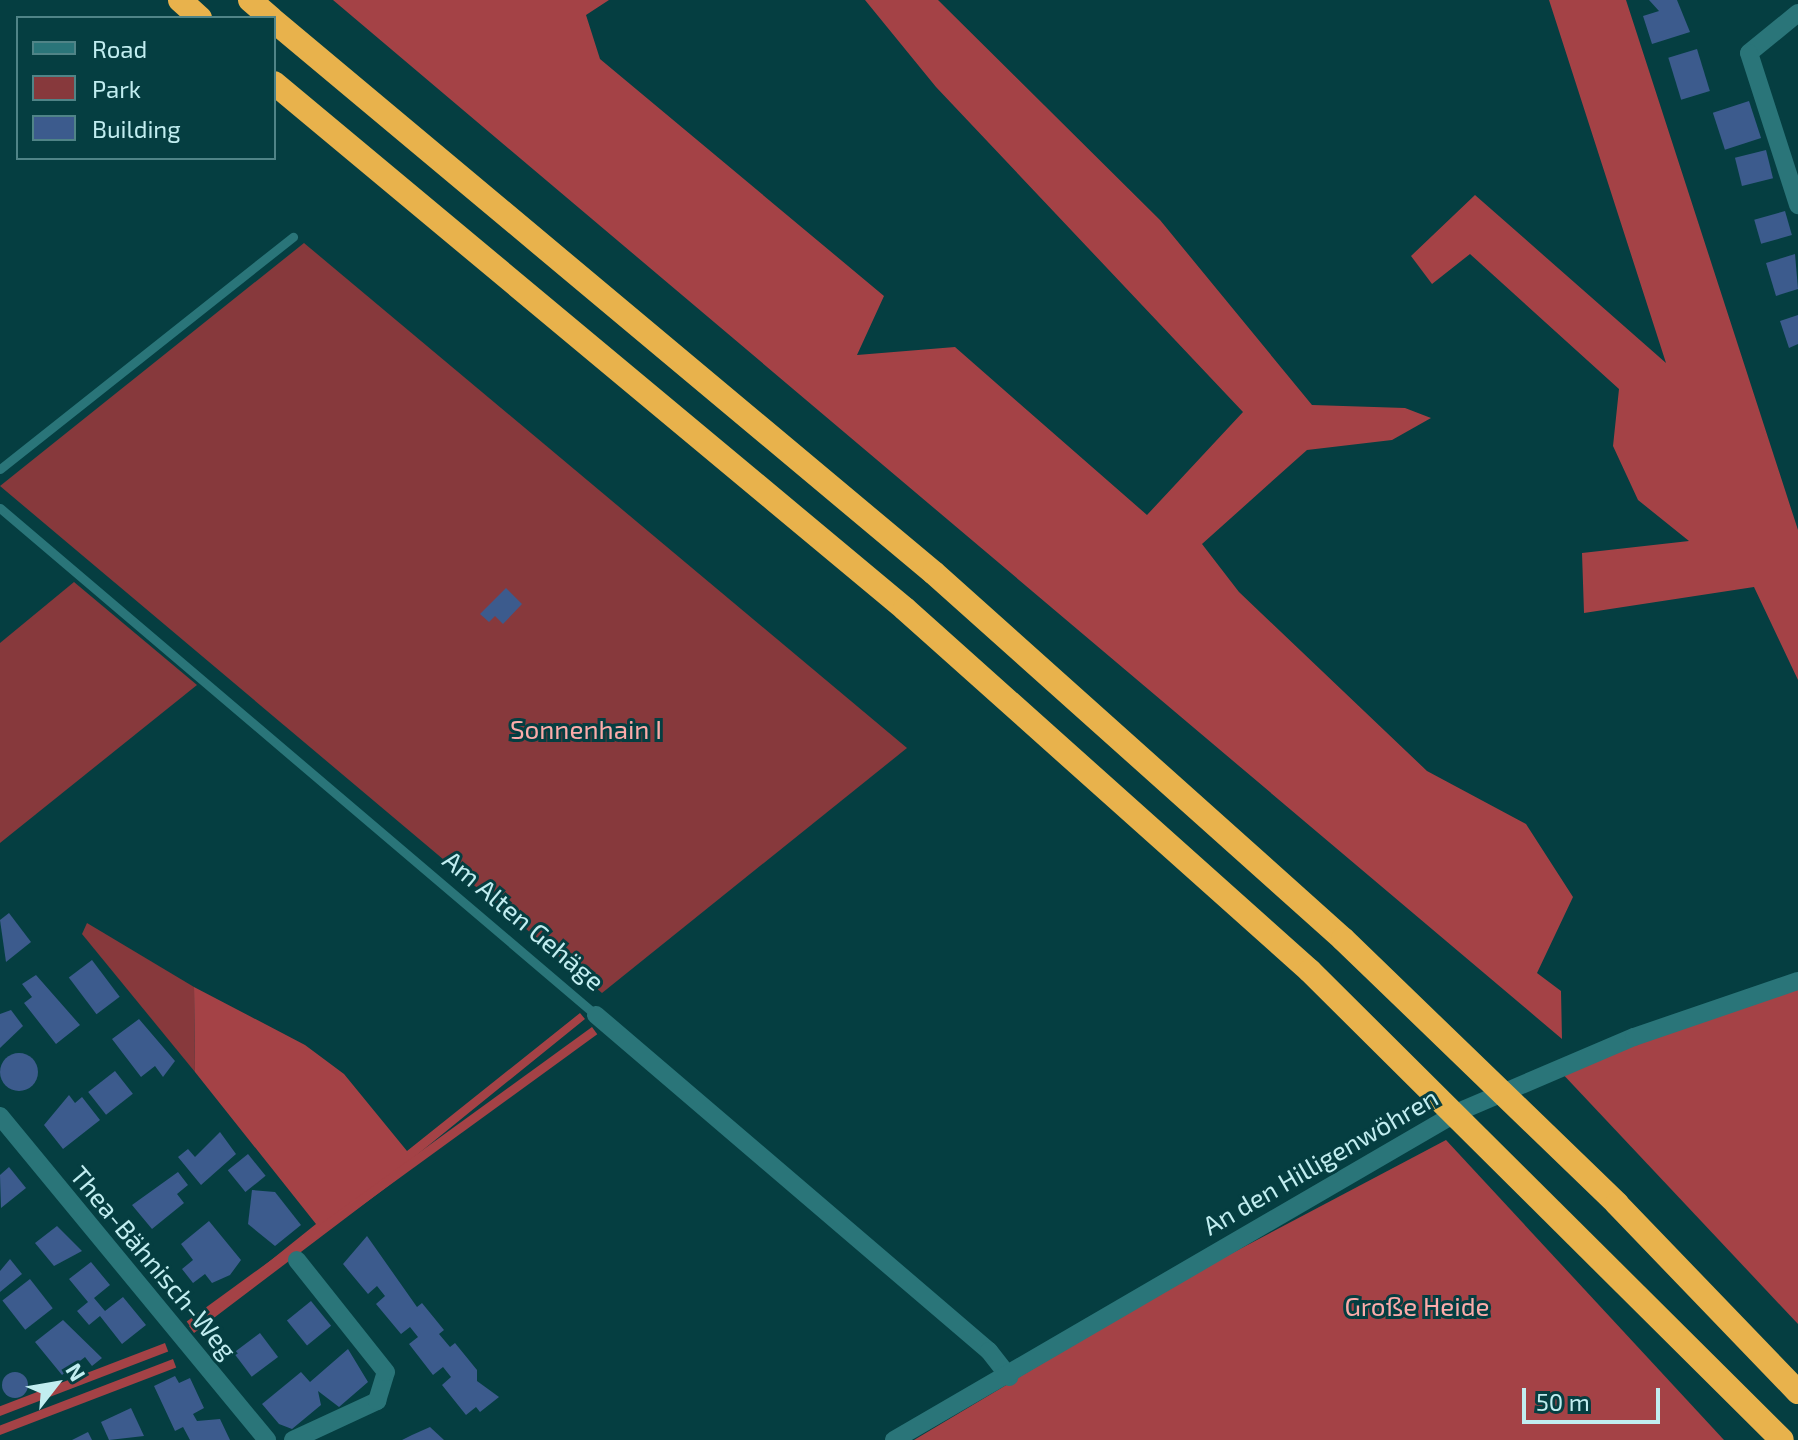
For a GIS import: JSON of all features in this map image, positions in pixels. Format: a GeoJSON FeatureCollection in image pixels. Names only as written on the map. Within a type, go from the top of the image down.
{"type":"FeatureCollection","features":[{"type":"Feature","properties":{"kind":"highway"},"geometry":{"type":"LineString","coordinates":[[180,0],[198,16]]}},
{"type":"Feature","properties":{"kind":"highway"},"geometry":{"type":"LineString","coordinates":[[250,0],[269,16]]}},
{"type":"Feature","properties":{"kind":"highway"},"geometry":{"type":"LineString","coordinates":[[276,22],[934,573],[1343,939],[1617,1204],[1798,1392]]}},
{"type":"Feature","properties":{"kind":"highway"},"geometry":{"type":"LineString","coordinates":[[276,85],[905,609],[1298,961],[1782,1440]]}},
{"type":"Feature","properties":{"kind":"street"},"geometry":{"type":"LineString","coordinates":[[1798,13],[1749,53],[1794,181],[1798,205]]}},
{"type":"Feature","properties":{"kind":"street","name":"An den Hilligenwöhren"},"geometry":{"type":"LineString","coordinates":[[894,1440],[1009,1377],[1397,1143],[1558,1069],[1798,981]]}},
{"type":"Feature","properties":{"kind":"street","name":"Am Alten Gehäge"},"geometry":{"type":"LineString","coordinates":[[596,1015],[989,1351],[1009,1377]]}},
{"type":"Feature","properties":{"kind":"street","name":"Thea-Bähnisch-Weg"},"geometry":{"type":"LineString","coordinates":[[0,1116],[267,1440]]}},
{"type":"Feature","properties":{"kind":"street"},"geometry":{"type":"LineString","coordinates":[[293,1440],[377,1401],[386,1372],[297,1260]]}},
{"type":"Feature","properties":{"kind":"lane"},"geometry":{"type":"LineString","coordinates":[[0,469],[293,237]]}},
{"type":"Feature","properties":{"kind":"lane"},"geometry":{"type":"LineString","coordinates":[[40,438],[48,448]]}},
{"type":"Feature","properties":{"kind":"lane","name":"Am Alten Gehäge"},"geometry":{"type":"LineString","coordinates":[[0,508],[596,1015]]}},
{"type":"Feature","properties":{"kind":"green space"},"geometry":{"type":"Polygon","coordinates":[[[333,0],[609,0],[586,15],[600,59],[884,296],[857,355],[955,347],[1147,515],[1243,412],[936,87],[865,0],[938,0],[1160,220],[1312,405],[1405,408],[1431,418],[1392,440],[1307,450],[1202,544],[1239,592],[1427,771],[1526,824],[1573,897],[1537,973],[1561,991],[1562,1039],[333,0]]]}},
{"type":"Feature","properties":{"kind":"green space"},"geometry":{"type":"Polygon","coordinates":[[[1549,0],[1626,0],[1798,530],[1798,680],[1754,587],[1584,613],[1582,553],[1689,541],[1638,500],[1613,446],[1619,389],[1470,254],[1432,284],[1411,256],[1475,195],[1666,363],[1549,0]]]}},
{"type":"Feature","properties":{"kind":"green space","name":"Sonnenhain I"},"geometry":{"type":"Polygon","coordinates":[[[304,243],[907,748],[602,993],[0,486],[304,243]]]}},
{"type":"Feature","properties":{"kind":"green space"},"geometry":{"type":"Polygon","coordinates":[[[74,582],[197,685],[0,843],[0,643],[74,582]]]}},
{"type":"Feature","properties":{"kind":"green space"},"geometry":{"type":"Polygon","coordinates":[[[87,923],[194,987],[195,1072],[82,934],[87,923]]]}},
{"type":"Feature","properties":{"kind":"green space"},"geometry":{"type":"Polygon","coordinates":[[[1798,981],[1798,1324],[1558,1069],[1798,981]]]}},
{"type":"Feature","properties":{"kind":"green space"},"geometry":{"type":"Polygon","coordinates":[[[194,987],[305,1045],[344,1074],[407,1151],[580,1013],[585,1019],[413,1158],[417,1164],[194,1333],[189,1326],[316,1224],[195,1072],[194,987]]]}},
{"type":"Feature","properties":{"kind":"green space"},"geometry":{"type":"Polygon","coordinates":[[[592,1027],[597,1034],[192,1329],[187,1321],[592,1027]]]}},
{"type":"Feature","properties":{"kind":"green space","name":"Große Heide"},"geometry":{"type":"Polygon","coordinates":[[[1446,1140],[1724,1440],[914,1440],[1187,1277],[1446,1140]]]}},
{"type":"Feature","properties":{"kind":"green space"},"geometry":{"type":"Polygon","coordinates":[[[165,1343],[168,1351],[0,1416],[0,1406],[165,1343]]]}},
{"type":"Feature","properties":{"kind":"green space"},"geometry":{"type":"Polygon","coordinates":[[[173,1359],[176,1367],[0,1435],[0,1425],[173,1359]]]}},
{"type":"Feature","properties":{"kind":"building"},"geometry":{"type":"Polygon","coordinates":[[[1649,0],[1677,0],[1690,32],[1652,44],[1643,16],[1659,11],[1649,0]]]}},
{"type":"Feature","properties":{"kind":"building"},"geometry":{"type":"Polygon","coordinates":[[[1697,49],[1710,91],[1681,100],[1668,58],[1697,49]]]}},
{"type":"Feature","properties":{"kind":"building"},"geometry":{"type":"Polygon","coordinates":[[[1749,101],[1761,138],[1725,150],[1713,113],[1749,101]]]}},
{"type":"Feature","properties":{"kind":"building"},"geometry":{"type":"Polygon","coordinates":[[[1766,150],[1773,178],[1742,186],[1735,158],[1766,150]]]}},
{"type":"Feature","properties":{"kind":"building"},"geometry":{"type":"Polygon","coordinates":[[[1785,211],[1792,235],[1761,244],[1754,220],[1785,211]]]}},
{"type":"Feature","properties":{"kind":"building"},"geometry":{"type":"Polygon","coordinates":[[[1795,254],[1798,289],[1776,296],[1766,263],[1795,254]]]}},
{"type":"Feature","properties":{"kind":"building"},"geometry":{"type":"Polygon","coordinates":[[[1798,315],[1798,344],[1789,348],[1780,321],[1798,315]]]}},
{"type":"Feature","properties":{"kind":"building"},"geometry":{"type":"Polygon","coordinates":[[[506,588],[522,604],[503,624],[495,616],[489,622],[480,614],[506,588]]]}},
{"type":"Feature","properties":{"kind":"building"},"geometry":{"type":"Polygon","coordinates":[[[9,913],[31,942],[6,962],[0,920],[9,913]]]}},
{"type":"Feature","properties":{"kind":"building"},"geometry":{"type":"Polygon","coordinates":[[[92,960],[120,997],[97,1014],[69,977],[92,960]]]}},
{"type":"Feature","properties":{"kind":"building"},"geometry":{"type":"Polygon","coordinates":[[[36,975],[80,1025],[56,1044],[24,1003],[32,997],[22,984],[36,975]]]}},
{"type":"Feature","properties":{"kind":"building"},"geometry":{"type":"Polygon","coordinates":[[[11,1010],[23,1026],[0,1048],[0,1014],[11,1010]]]}},
{"type":"Feature","properties":{"kind":"building"},"geometry":{"type":"Polygon","coordinates":[[[139,1019],[175,1061],[163,1077],[155,1066],[141,1077],[112,1039],[139,1019]]]}},
{"type":"Feature","properties":{"kind":"building"},"geometry":{"type":"Polygon","coordinates":[[[19,1053],[32,1059],[38,1072],[32,1085],[19,1091],[6,1085],[0,1072],[6,1059],[19,1053]]]}},
{"type":"Feature","properties":{"kind":"building"},"geometry":{"type":"Polygon","coordinates":[[[115,1071],[133,1094],[106,1115],[88,1092],[115,1071]]]}},
{"type":"Feature","properties":{"kind":"building"},"geometry":{"type":"Polygon","coordinates":[[[69,1095],[75,1103],[82,1097],[100,1120],[63,1149],[44,1125],[69,1095]]]}},
{"type":"Feature","properties":{"kind":"building"},"geometry":{"type":"Polygon","coordinates":[[[220,1132],[236,1154],[201,1185],[178,1157],[188,1149],[195,1157],[220,1132]]]}},
{"type":"Feature","properties":{"kind":"building"},"geometry":{"type":"Polygon","coordinates":[[[248,1154],[266,1176],[245,1192],[228,1170],[248,1154]]]}},
{"type":"Feature","properties":{"kind":"building"},"geometry":{"type":"Polygon","coordinates":[[[9,1167],[26,1188],[1,1208],[0,1175],[9,1167]]]}},
{"type":"Feature","properties":{"kind":"building"},"geometry":{"type":"Polygon","coordinates":[[[178,1172],[188,1185],[177,1194],[184,1203],[152,1229],[132,1205],[178,1172]]]}},
{"type":"Feature","properties":{"kind":"building"},"geometry":{"type":"Polygon","coordinates":[[[252,1190],[275,1192],[301,1225],[275,1246],[248,1224],[252,1190]]]}},
{"type":"Feature","properties":{"kind":"building"},"geometry":{"type":"Polygon","coordinates":[[[209,1221],[241,1260],[230,1275],[212,1283],[205,1274],[193,1283],[182,1269],[193,1260],[181,1244],[209,1221]]]}},
{"type":"Feature","properties":{"kind":"building"},"geometry":{"type":"Polygon","coordinates":[[[57,1226],[82,1251],[54,1266],[35,1243],[57,1226]]]}},
{"type":"Feature","properties":{"kind":"building"},"geometry":{"type":"Polygon","coordinates":[[[367,1236],[417,1307],[422,1303],[444,1330],[439,1334],[450,1347],[455,1343],[477,1370],[477,1381],[499,1397],[480,1412],[476,1407],[466,1415],[442,1385],[451,1377],[443,1367],[433,1375],[409,1344],[418,1337],[410,1327],[401,1334],[376,1304],[385,1296],[377,1286],[368,1294],[343,1264],[367,1236]]]}},
{"type":"Feature","properties":{"kind":"building"},"geometry":{"type":"Polygon","coordinates":[[[10,1259],[22,1274],[0,1292],[0,1271],[10,1259]]]}},
{"type":"Feature","properties":{"kind":"building"},"geometry":{"type":"Polygon","coordinates":[[[91,1262],[110,1285],[94,1298],[105,1311],[123,1297],[146,1325],[122,1344],[100,1316],[89,1325],[77,1311],[88,1302],[69,1279],[91,1262]]]}},
{"type":"Feature","properties":{"kind":"building"},"geometry":{"type":"Polygon","coordinates":[[[30,1279],[53,1308],[25,1330],[2,1301],[30,1279]]]}},
{"type":"Feature","properties":{"kind":"building"},"geometry":{"type":"Polygon","coordinates":[[[311,1301],[331,1326],[307,1345],[287,1321],[311,1301]]]}},
{"type":"Feature","properties":{"kind":"building"},"geometry":{"type":"Polygon","coordinates":[[[63,1320],[102,1358],[92,1366],[85,1357],[62,1375],[35,1342],[63,1320]]]}},
{"type":"Feature","properties":{"kind":"building"},"geometry":{"type":"Polygon","coordinates":[[[260,1333],[278,1357],[252,1377],[234,1353],[260,1333]]]}},
{"type":"Feature","properties":{"kind":"building"},"geometry":{"type":"Polygon","coordinates":[[[348,1349],[368,1382],[339,1407],[318,1391],[321,1405],[292,1429],[279,1424],[262,1404],[301,1372],[310,1382],[348,1349]]]}},
{"type":"Feature","properties":{"kind":"building"},"geometry":{"type":"Polygon","coordinates":[[[15,1372],[24,1376],[28,1385],[24,1394],[15,1398],[6,1394],[2,1385],[6,1376],[15,1372]]]}},
{"type":"Feature","properties":{"kind":"building"},"geometry":{"type":"Polygon","coordinates":[[[175,1376],[179,1383],[190,1378],[204,1408],[193,1414],[197,1421],[220,1419],[230,1440],[190,1440],[183,1427],[175,1431],[154,1386],[175,1376]]]}},
{"type":"Feature","properties":{"kind":"building"},"geometry":{"type":"Polygon","coordinates":[[[131,1408],[144,1436],[109,1440],[101,1422],[131,1408]]]}},
{"type":"Feature","properties":{"kind":"building"},"geometry":{"type":"Polygon","coordinates":[[[430,1427],[444,1440],[402,1440],[412,1435],[430,1427]]]}},
{"type":"Feature","properties":{"kind":"building"},"geometry":{"type":"Polygon","coordinates":[[[88,1432],[92,1440],[72,1440],[88,1432]]]}}]}
